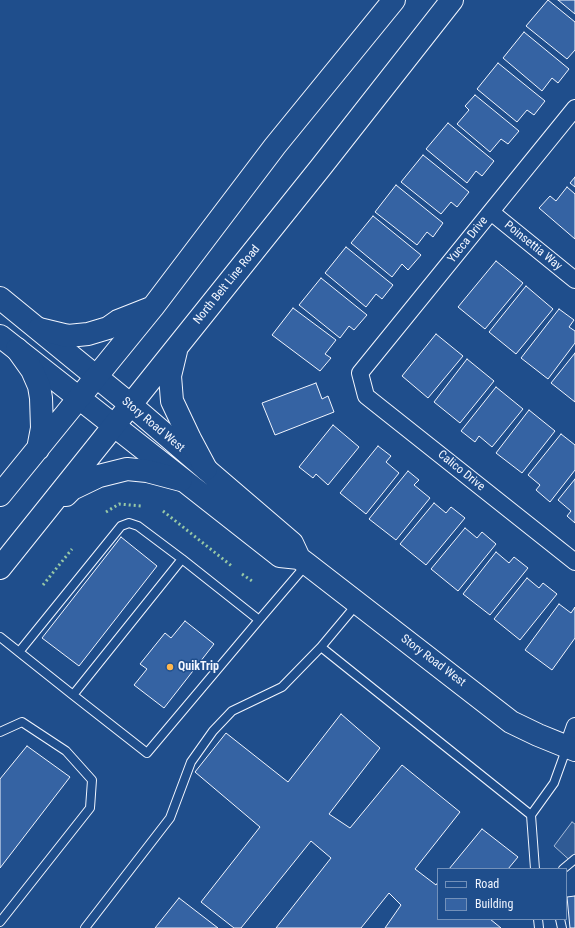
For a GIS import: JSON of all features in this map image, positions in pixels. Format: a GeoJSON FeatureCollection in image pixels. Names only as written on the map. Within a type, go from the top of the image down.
{"type":"FeatureCollection","features":[{"type":"Feature","properties":{"kind":"main road"},"geometry":{"type":"LineString","coordinates":[[0,495],[97,377],[275,146],[394,0]]}},
{"type":"Feature","properties":{"kind":"main road","name":"North Belt Line Road"},"geometry":{"type":"LineString","coordinates":[[0,568],[177,348],[452,0]]}},
{"type":"Feature","properties":{"kind":"main road","name":"Story Road West"},"geometry":{"type":"LineString","coordinates":[[0,298],[131,405],[206,469],[292,543],[303,561],[357,604],[511,722],[571,748]]}},
{"type":"Feature","properties":{"kind":"main road"},"geometry":{"type":"LineString","coordinates":[[39,329],[68,336],[88,334],[108,328],[118,321],[152,307]]}},
{"type":"Feature","properties":{"kind":"main road","name":"Story Road West"},"geometry":{"type":"LineString","coordinates":[[0,336],[80,398],[181,480],[280,556],[303,561]]}},
{"type":"Feature","properties":{"kind":"main road"},"geometry":{"type":"LineString","coordinates":[[177,348],[170,376],[172,401],[206,469]]}},
{"type":"Feature","properties":{"kind":"main road"},"geometry":{"type":"LineString","coordinates":[[17,349],[32,370],[39,386],[42,398],[42,428],[38,449]]}},
{"type":"Feature","properties":{"kind":"main road"},"geometry":{"type":"LineString","coordinates":[[44,514],[72,490],[99,476],[127,468],[147,471],[181,480]]}},
{"type":"Feature","properties":{"kind":"street","name":"Yucca Drive"},"geometry":{"type":"LineString","coordinates":[[360,373],[575,108]]}},
{"type":"Feature","properties":{"kind":"street","name":"Poinsettia Way"},"geometry":{"type":"LineString","coordinates":[[491,212],[575,280]]}},
{"type":"Feature","properties":{"kind":"street","name":"Calico Drive"},"geometry":{"type":"LineString","coordinates":[[360,373],[366,396],[575,562]]}},
{"type":"Feature","properties":{"kind":"street"},"geometry":{"type":"LineString","coordinates":[[571,748],[575,726]]}},
{"type":"Feature","properties":{"kind":"lane"},"geometry":{"type":"LineString","coordinates":[[18,652],[121,526],[129,523],[138,526],[259,620]]}},
{"type":"Feature","properties":{"kind":"lane"},"geometry":{"type":"LineString","coordinates":[[73,695],[182,559]]}},
{"type":"Feature","properties":{"kind":"lane"},"geometry":{"type":"LineString","coordinates":[[0,637],[147,753],[259,620],[303,561]]}},
{"type":"Feature","properties":{"kind":"lane"},"geometry":{"type":"LineString","coordinates":[[85,928],[170,818],[191,762],[213,731],[232,711],[282,687],[320,647],[357,604]]}},
{"type":"Feature","properties":{"kind":"lane"},"geometry":{"type":"LineString","coordinates":[[320,647],[531,816]]}},
{"type":"Feature","properties":{"kind":"lane"},"geometry":{"type":"LineString","coordinates":[[0,732],[22,722],[66,751],[92,780],[90,808],[0,922]]}},
{"type":"Feature","properties":{"kind":"lane"},"geometry":{"type":"LineString","coordinates":[[535,868],[531,816],[554,783],[571,748]]}},
{"type":"Feature","properties":{"kind":"lane"},"geometry":{"type":"LineString","coordinates":[[564,868],[575,859]]}},
{"type":"Feature","properties":{"kind":"shaded area"},"geometry":{"type":"Polygon","coordinates":[[[572,822],[575,824],[575,865],[554,846],[572,822]]]}},
{"type":"Feature","properties":{"kind":"building"},"geometry":{"type":"Polygon","coordinates":[[[548,0],[575,22],[575,50],[567,59],[526,26],[548,0]]]}},
{"type":"Feature","properties":{"kind":"building"},"geometry":{"type":"Polygon","coordinates":[[[558,0],[575,0],[575,14],[558,0]]]}},
{"type":"Feature","properties":{"kind":"building"},"geometry":{"type":"Polygon","coordinates":[[[524,32],[569,69],[558,83],[552,78],[542,91],[503,58],[524,32]]]}},
{"type":"Feature","properties":{"kind":"building"},"geometry":{"type":"Polygon","coordinates":[[[498,63],[545,101],[534,115],[527,110],[517,122],[477,89],[498,63]]]}},
{"type":"Feature","properties":{"kind":"building"},"geometry":{"type":"Polygon","coordinates":[[[475,95],[519,131],[508,144],[501,139],[490,152],[457,124],[469,110],[465,106],[475,95]]]}},
{"type":"Feature","properties":{"kind":"building"},"geometry":{"type":"Polygon","coordinates":[[[448,123],[494,161],[482,176],[476,171],[467,183],[426,149],[448,123]]]}},
{"type":"Feature","properties":{"kind":"building"},"geometry":{"type":"Polygon","coordinates":[[[423,155],[469,192],[457,207],[451,202],[441,214],[401,182],[423,155]]]}},
{"type":"Feature","properties":{"kind":"building"},"geometry":{"type":"Polygon","coordinates":[[[575,177],[575,187],[570,183],[575,177]]]}},
{"type":"Feature","properties":{"kind":"building"},"geometry":{"type":"Polygon","coordinates":[[[396,185],[443,223],[433,237],[427,232],[417,245],[375,212],[396,185]]]}},
{"type":"Feature","properties":{"kind":"building"},"geometry":{"type":"Polygon","coordinates":[[[567,187],[575,194],[575,239],[539,208],[550,196],[556,201],[567,187]]]}},
{"type":"Feature","properties":{"kind":"building"},"geometry":{"type":"Polygon","coordinates":[[[373,216],[421,255],[408,270],[402,264],[392,277],[351,243],[373,216]]]}},
{"type":"Feature","properties":{"kind":"building"},"geometry":{"type":"Polygon","coordinates":[[[346,247],[393,285],[382,299],[376,294],[366,307],[325,273],[346,247]]]}},
{"type":"Feature","properties":{"kind":"building"},"geometry":{"type":"Polygon","coordinates":[[[496,261],[523,283],[485,329],[458,307],[496,261]]]}},
{"type":"Feature","properties":{"kind":"building"},"geometry":{"type":"Polygon","coordinates":[[[321,278],[367,315],[354,330],[349,326],[340,338],[299,305],[321,278]]]}},
{"type":"Feature","properties":{"kind":"building"},"geometry":{"type":"Polygon","coordinates":[[[526,286],[553,309],[516,354],[489,332],[526,286]]]}},
{"type":"Feature","properties":{"kind":"building"},"geometry":{"type":"Polygon","coordinates":[[[293,308],[336,340],[325,354],[331,358],[320,371],[272,335],[293,308]]]}},
{"type":"Feature","properties":{"kind":"building"},"geometry":{"type":"Polygon","coordinates":[[[559,309],[574,320],[569,327],[575,331],[575,343],[548,379],[521,358],[559,309]]]}},
{"type":"Feature","properties":{"kind":"building"},"geometry":{"type":"Polygon","coordinates":[[[436,334],[463,356],[428,398],[402,376],[436,334]]]}},
{"type":"Feature","properties":{"kind":"building"},"geometry":{"type":"Polygon","coordinates":[[[575,353],[575,402],[551,383],[575,353]]]}},
{"type":"Feature","properties":{"kind":"building"},"geometry":{"type":"Polygon","coordinates":[[[467,359],[494,381],[460,423],[434,402],[467,359]]]}},
{"type":"Feature","properties":{"kind":"building"},"geometry":{"type":"Polygon","coordinates":[[[316,383],[322,399],[328,396],[334,412],[275,435],[262,403],[316,383]]]}},
{"type":"Feature","properties":{"kind":"building"},"geometry":{"type":"Polygon","coordinates":[[[496,387],[523,409],[492,447],[479,436],[475,442],[461,431],[496,387]]]}},
{"type":"Feature","properties":{"kind":"building"},"geometry":{"type":"Polygon","coordinates":[[[529,410],[555,431],[522,473],[496,453],[529,410]]]}},
{"type":"Feature","properties":{"kind":"building"},"geometry":{"type":"Polygon","coordinates":[[[333,425],[359,447],[328,485],[316,474],[313,478],[299,467],[333,425]]]}},
{"type":"Feature","properties":{"kind":"building"},"geometry":{"type":"Polygon","coordinates":[[[561,434],[575,445],[575,470],[550,502],[536,490],[540,485],[528,475],[561,434]]]}},
{"type":"Feature","properties":{"kind":"building"},"geometry":{"type":"Polygon","coordinates":[[[378,446],[391,456],[386,462],[399,473],[366,514],[340,493],[378,446]]]}},
{"type":"Feature","properties":{"kind":"building"},"geometry":{"type":"Polygon","coordinates":[[[408,471],[419,480],[414,485],[430,498],[396,540],[369,519],[408,471]]]}},
{"type":"Feature","properties":{"kind":"building"},"geometry":{"type":"Polygon","coordinates":[[[575,479],[575,523],[567,516],[571,511],[558,500],[575,479]]]}},
{"type":"Feature","properties":{"kind":"building"},"geometry":{"type":"Polygon","coordinates":[[[434,503],[446,513],[451,507],[465,518],[426,565],[400,544],[434,503]]]}},
{"type":"Feature","properties":{"kind":"building"},"geometry":{"type":"Polygon","coordinates":[[[465,528],[477,538],[482,532],[496,544],[458,591],[431,569],[465,528]]]}},
{"type":"Feature","properties":{"kind":"building"},"geometry":{"type":"Polygon","coordinates":[[[121,537],[157,566],[79,666],[42,638],[121,537]]]}},
{"type":"Feature","properties":{"kind":"building"},"geometry":{"type":"Polygon","coordinates":[[[496,552],[509,563],[514,557],[528,568],[490,615],[463,594],[496,552]]]}},
{"type":"Feature","properties":{"kind":"building"},"geometry":{"type":"Polygon","coordinates":[[[527,578],[539,588],[543,583],[557,594],[520,640],[494,619],[527,578]]]}},
{"type":"Feature","properties":{"kind":"building"},"geometry":{"type":"Polygon","coordinates":[[[559,604],[571,613],[575,607],[575,638],[552,670],[525,650],[559,604]]]}},
{"type":"Feature","properties":{"kind":"building","name":"QuikTrip"},"geometry":{"type":"Polygon","coordinates":[[[185,621],[214,644],[164,708],[134,685],[147,669],[140,664],[165,633],[171,638],[185,621]]]}},
{"type":"Feature","properties":{"kind":"building"},"geometry":{"type":"Polygon","coordinates":[[[341,714],[380,748],[329,814],[350,828],[402,765],[460,812],[415,869],[436,885],[437,884],[437,920],[491,920],[501,928],[385,928],[401,905],[389,893],[361,928],[276,928],[331,858],[311,841],[241,928],[234,928],[201,902],[260,827],[195,772],[226,733],[288,782],[341,714]]]}},
{"type":"Feature","properties":{"kind":"building"},"geometry":{"type":"Polygon","coordinates":[[[27,746],[70,777],[0,868],[0,779],[27,746]]]}},
{"type":"Feature","properties":{"kind":"building"},"geometry":{"type":"Polygon","coordinates":[[[482,829],[518,857],[509,868],[450,868],[482,829]]]}},
{"type":"Feature","properties":{"kind":"building"},"geometry":{"type":"Polygon","coordinates":[[[575,896],[575,928],[570,928],[567,897],[575,896]]]}},
{"type":"Feature","properties":{"kind":"building"},"geometry":{"type":"Polygon","coordinates":[[[179,898],[218,928],[155,928],[179,898]]]}},
{"type":"Feature","properties":{"kind":"hedge"},"geometry":{"type":"LineString","coordinates":[[106,512],[119,504],[141,506]]}},
{"type":"Feature","properties":{"kind":"hedge"},"geometry":{"type":"LineString","coordinates":[[163,511],[233,567]]}},
{"type":"Feature","properties":{"kind":"hedge"},"geometry":{"type":"LineString","coordinates":[[43,585],[72,549]]}},
{"type":"Feature","properties":{"kind":"hedge"},"geometry":{"type":"LineString","coordinates":[[242,574],[252,581]]}},
{"type":"Feature","properties":{"kind":"place","name":"QuikTrip"},"geometry":{"type":"Point","coordinates":[170,667]}}]}
